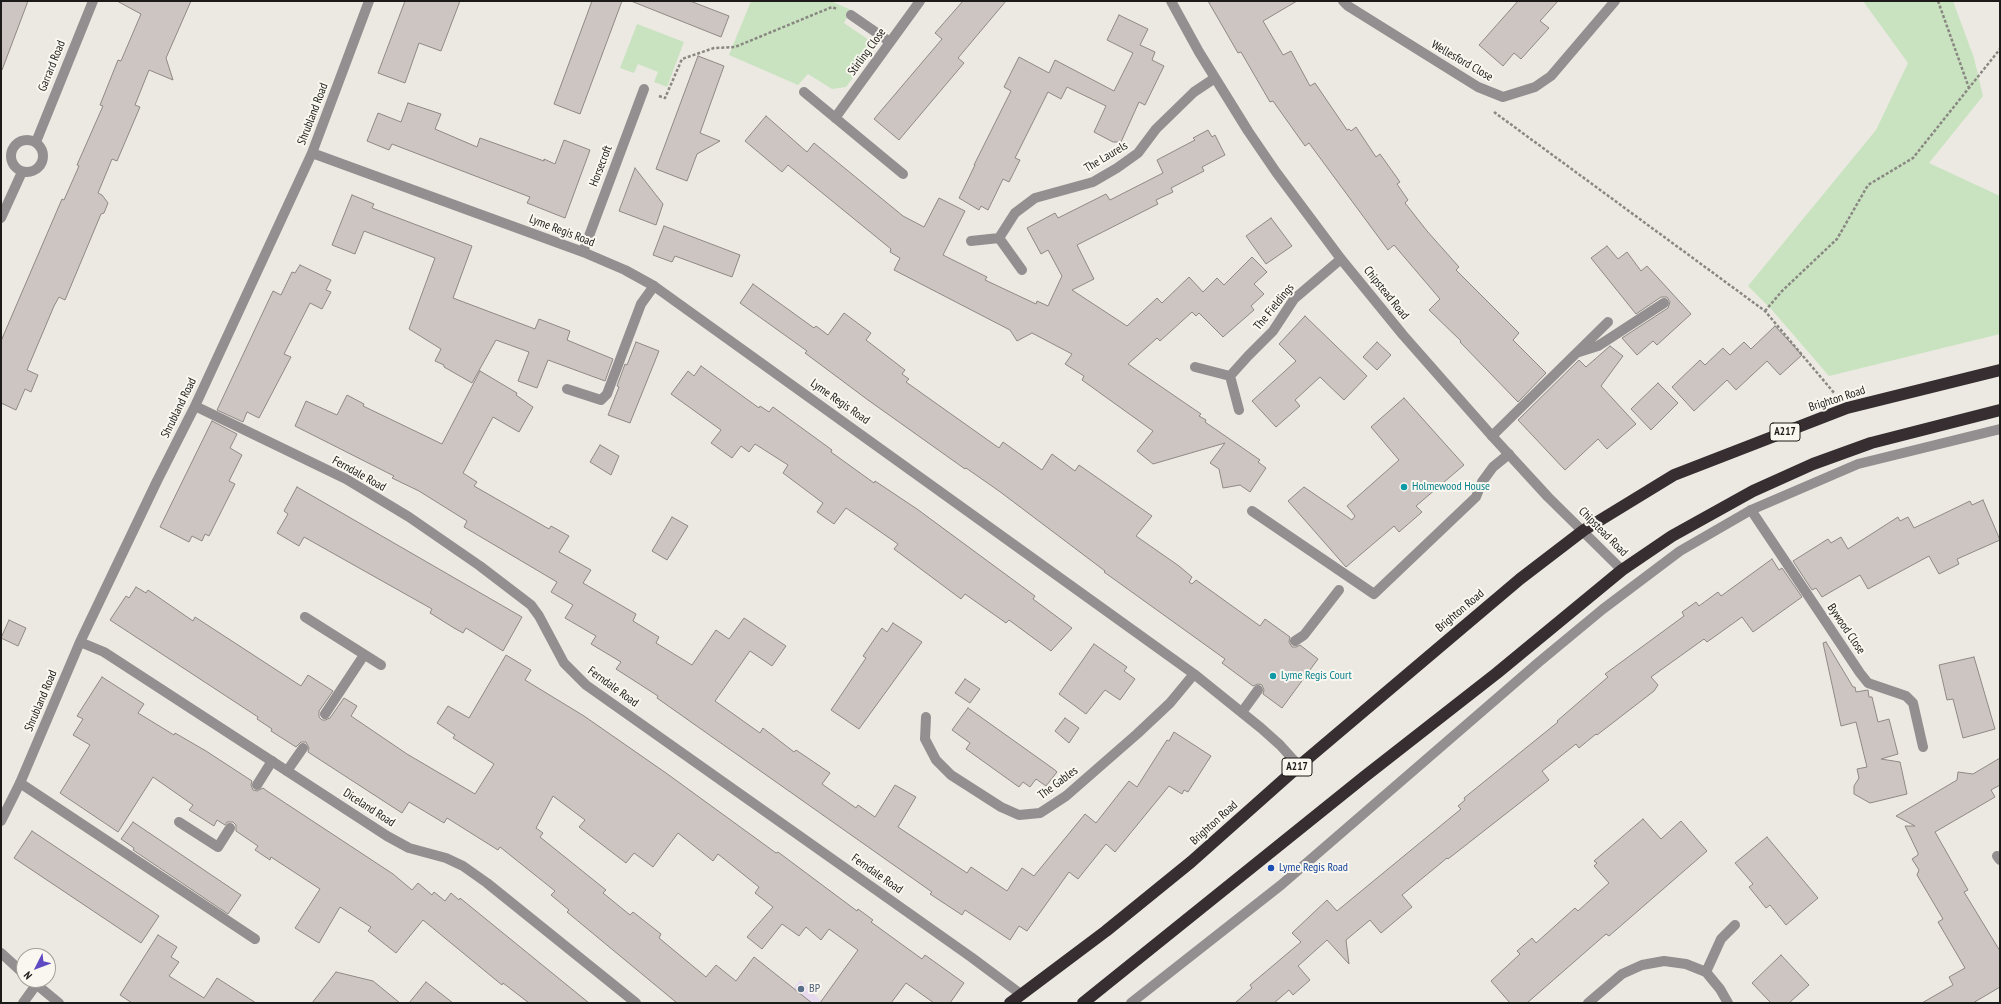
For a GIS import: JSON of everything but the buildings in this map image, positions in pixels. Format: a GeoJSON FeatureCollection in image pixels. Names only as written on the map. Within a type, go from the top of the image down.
{"type":"FeatureCollection","features":[{"type":"Feature","properties":{"kind":"highway","name":"Brighton Road"},"geometry":{"type":"LineString","coordinates":[[1010,1003],[1106,931],[1191,862],[1299,766],[1520,579],[1584,530],[1674,476],[1847,408],[2000,370]]}},
{"type":"Feature","properties":{"kind":"highway"},"geometry":{"type":"LineString","coordinates":[[1084,1003],[1364,777],[1497,673],[1622,570],[1672,536],[1753,491],[1813,464],[1871,443],[2000,410]]}},
{"type":"Feature","properties":{"kind":"street","name":"Garrard Road"},"geometry":{"type":"LineString","coordinates":[[36,142],[94,1]]}},
{"type":"Feature","properties":{"kind":"street","name":"Shrubland Road"},"geometry":{"type":"LineString","coordinates":[[1,821],[20,783],[80,642],[153,488],[195,406],[312,153],[369,1]]}},
{"type":"Feature","properties":{"kind":"street","name":"Stirling Close"},"geometry":{"type":"LineString","coordinates":[[836,118],[920,1]]}},
{"type":"Feature","properties":{"kind":"street","name":"Chipstead Road"},"geometry":{"type":"LineString","coordinates":[[1170,1],[1215,78],[1276,172],[1341,259],[1403,335],[1492,436],[1548,497],[1584,530],[1622,570]]}},
{"type":"Feature","properties":{"kind":"street","name":"Wellesford Close"},"geometry":{"type":"LineString","coordinates":[[1343,1],[1478,87],[1503,97],[1536,87],[1551,76],[1615,1]]}},
{"type":"Feature","properties":{"kind":"street"},"geometry":{"type":"LineString","coordinates":[[851,16],[890,42]]}},
{"type":"Feature","properties":{"kind":"street","name":"The Laurels"},"geometry":{"type":"LineString","coordinates":[[999,238],[1015,213],[1035,198],[1093,182],[1117,168],[1138,153],[1156,129],[1194,92],[1215,78]]}},
{"type":"Feature","properties":{"kind":"street","name":"Horsecroft"},"geometry":{"type":"LineString","coordinates":[[583,252],[644,89]]}},
{"type":"Feature","properties":{"kind":"street"},"geometry":{"type":"LineString","coordinates":[[804,92],[903,174]]}},
{"type":"Feature","properties":{"kind":"street"},"geometry":{"type":"LineString","coordinates":[[27,139],[36,142],[42,149],[44,158],[40,167],[31,172],[22,172],[14,166],[11,158],[12,149],[22,140],[27,139]]}},
{"type":"Feature","properties":{"kind":"street","name":"Lyme Regis Road"},"geometry":{"type":"LineString","coordinates":[[312,153],[583,252],[626,270],[654,286],[1194,674],[1242,712],[1280,745],[1299,766]]}},
{"type":"Feature","properties":{"kind":"street"},"geometry":{"type":"LineString","coordinates":[[1,218],[22,172]]}},
{"type":"Feature","properties":{"kind":"street"},"geometry":{"type":"LineString","coordinates":[[971,241],[999,238],[1022,270]]}},
{"type":"Feature","properties":{"kind":"street","name":"The Fieldings"},"geometry":{"type":"LineString","coordinates":[[1230,376],[1273,330],[1294,299],[1341,259]]}},
{"type":"Feature","properties":{"kind":"street"},"geometry":{"type":"LineString","coordinates":[[567,389],[601,400],[607,394],[641,304],[654,286]]}},
{"type":"Feature","properties":{"kind":"street"},"geometry":{"type":"LineString","coordinates":[[1579,352],[1598,346],[1664,303]]}},
{"type":"Feature","properties":{"kind":"street"},"geometry":{"type":"LineString","coordinates":[[1492,436],[1608,322]]}},
{"type":"Feature","properties":{"kind":"street"},"geometry":{"type":"LineString","coordinates":[[1195,367],[1230,376],[1239,410]]}},
{"type":"Feature","properties":{"kind":"street","name":"Ferndale Road"},"geometry":{"type":"LineString","coordinates":[[195,406],[346,480],[410,517],[480,566],[531,605],[539,616],[564,663],[586,685],[971,957],[1022,995]]}},
{"type":"Feature","properties":{"kind":"street"},"geometry":{"type":"LineString","coordinates":[[1131,1003],[1281,885],[1533,667],[1603,609],[1680,551],[1751,510],[1858,464],[2000,429]]}},
{"type":"Feature","properties":{"kind":"street"},"geometry":{"type":"LineString","coordinates":[[1252,511],[1374,594],[1476,497],[1482,482],[1493,467],[1509,454]]}},
{"type":"Feature","properties":{"kind":"street","name":"Bywood Close"},"geometry":{"type":"LineString","coordinates":[[1751,510],[1868,683],[1906,696],[1912,703],[1924,747]]}},
{"type":"Feature","properties":{"kind":"street"},"geometry":{"type":"LineString","coordinates":[[1295,642],[1304,635],[1339,590]]}},
{"type":"Feature","properties":{"kind":"street"},"geometry":{"type":"LineString","coordinates":[[305,617],[381,665]]}},
{"type":"Feature","properties":{"kind":"street","name":"Diceland Road"},"geometry":{"type":"LineString","coordinates":[[80,642],[104,652],[387,836],[409,848],[446,858],[463,866],[487,883],[636,1003]]}},
{"type":"Feature","properties":{"kind":"street"},"geometry":{"type":"LineString","coordinates":[[325,714],[364,655]]}},
{"type":"Feature","properties":{"kind":"street","name":"The Gables"},"geometry":{"type":"LineString","coordinates":[[926,717],[925,739],[936,760],[951,775],[1001,807],[1019,815],[1040,813],[1066,796],[1136,734],[1170,703],[1194,674]]}},
{"type":"Feature","properties":{"kind":"street"},"geometry":{"type":"LineString","coordinates":[[1242,712],[1258,690]]}},
{"type":"Feature","properties":{"kind":"street"},"geometry":{"type":"LineString","coordinates":[[287,771],[303,748]]}},
{"type":"Feature","properties":{"kind":"street"},"geometry":{"type":"LineString","coordinates":[[257,785],[272,762]]}},
{"type":"Feature","properties":{"kind":"street"},"geometry":{"type":"LineString","coordinates":[[20,783],[255,939]]}},
{"type":"Feature","properties":{"kind":"street"},"geometry":{"type":"LineString","coordinates":[[179,822],[218,848],[230,828]]}},
{"type":"Feature","properties":{"kind":"street"},"geometry":{"type":"LineString","coordinates":[[1706,972],[1721,938],[1735,925]]}},
{"type":"Feature","properties":{"kind":"street"},"geometry":{"type":"LineString","coordinates":[[1,953],[16,967]]}},
{"type":"Feature","properties":{"kind":"street"},"geometry":{"type":"LineString","coordinates":[[1588,1003],[1622,974],[1642,965],[1664,961],[1686,964],[1706,972],[1720,989],[1728,1003]]}},
{"type":"Feature","properties":{"kind":"street"},"geometry":{"type":"LineString","coordinates":[[23,1003],[31,988]]}},
{"type":"Feature","properties":{"kind":"street"},"geometry":{"type":"LineString","coordinates":[[41,988],[60,1003]]}},
{"type":"Feature","properties":{"kind":"path"},"geometry":{"type":"LineString","coordinates":[[1938,1],[1969,88]]}},
{"type":"Feature","properties":{"kind":"path"},"geometry":{"type":"LineString","coordinates":[[644,89],[665,98],[682,58],[714,48],[735,47],[832,7],[851,16]]}},
{"type":"Feature","properties":{"kind":"path"},"geometry":{"type":"LineString","coordinates":[[1765,311],[1782,291],[1837,239],[1868,185],[1913,158],[2000,49]]}},
{"type":"Feature","properties":{"kind":"path"},"geometry":{"type":"LineString","coordinates":[[1478,87],[1495,115],[1765,311],[1847,408]]}},
{"type":"Feature","properties":{"kind":"shaded area","name":"BP"},"geometry":{"type":"Polygon","coordinates":[[[800,980],[815,995],[824,1003],[782,1003],[800,980]]]}},
{"type":"Feature","properties":{"kind":"green space"},"geometry":{"type":"Polygon","coordinates":[[[751,1],[831,1],[851,10],[844,23],[872,42],[872,52],[846,87],[832,89],[808,74],[798,85],[729,55],[751,1]]]}},
{"type":"Feature","properties":{"kind":"green space"},"geometry":{"type":"Polygon","coordinates":[[[1863,1],[1953,1],[1974,58],[1983,96],[1929,163],[2000,196],[2000,334],[1829,376],[1772,310],[1748,286],[1876,130],[1908,63],[1863,1]]]}},
{"type":"Feature","properties":{"kind":"green space"},"geometry":{"type":"Polygon","coordinates":[[[637,24],[684,42],[667,87],[654,82],[658,72],[638,64],[634,73],[620,68],[637,24]]]}},
{"type":"Feature","properties":{"kind":"place","name":"Holmewood House"},"geometry":{"type":"Point","coordinates":[1404,487]}},
{"type":"Feature","properties":{"kind":"place","name":"Lyme Regis Court"},"geometry":{"type":"Point","coordinates":[1273,676]}},
{"type":"Feature","properties":{"kind":"place","name":"Lyme Regis Road"},"geometry":{"type":"Point","coordinates":[1271,868]}},
{"type":"Feature","properties":{"kind":"place","name":"BP"},"geometry":{"type":"Point","coordinates":[801,989]}}]}
